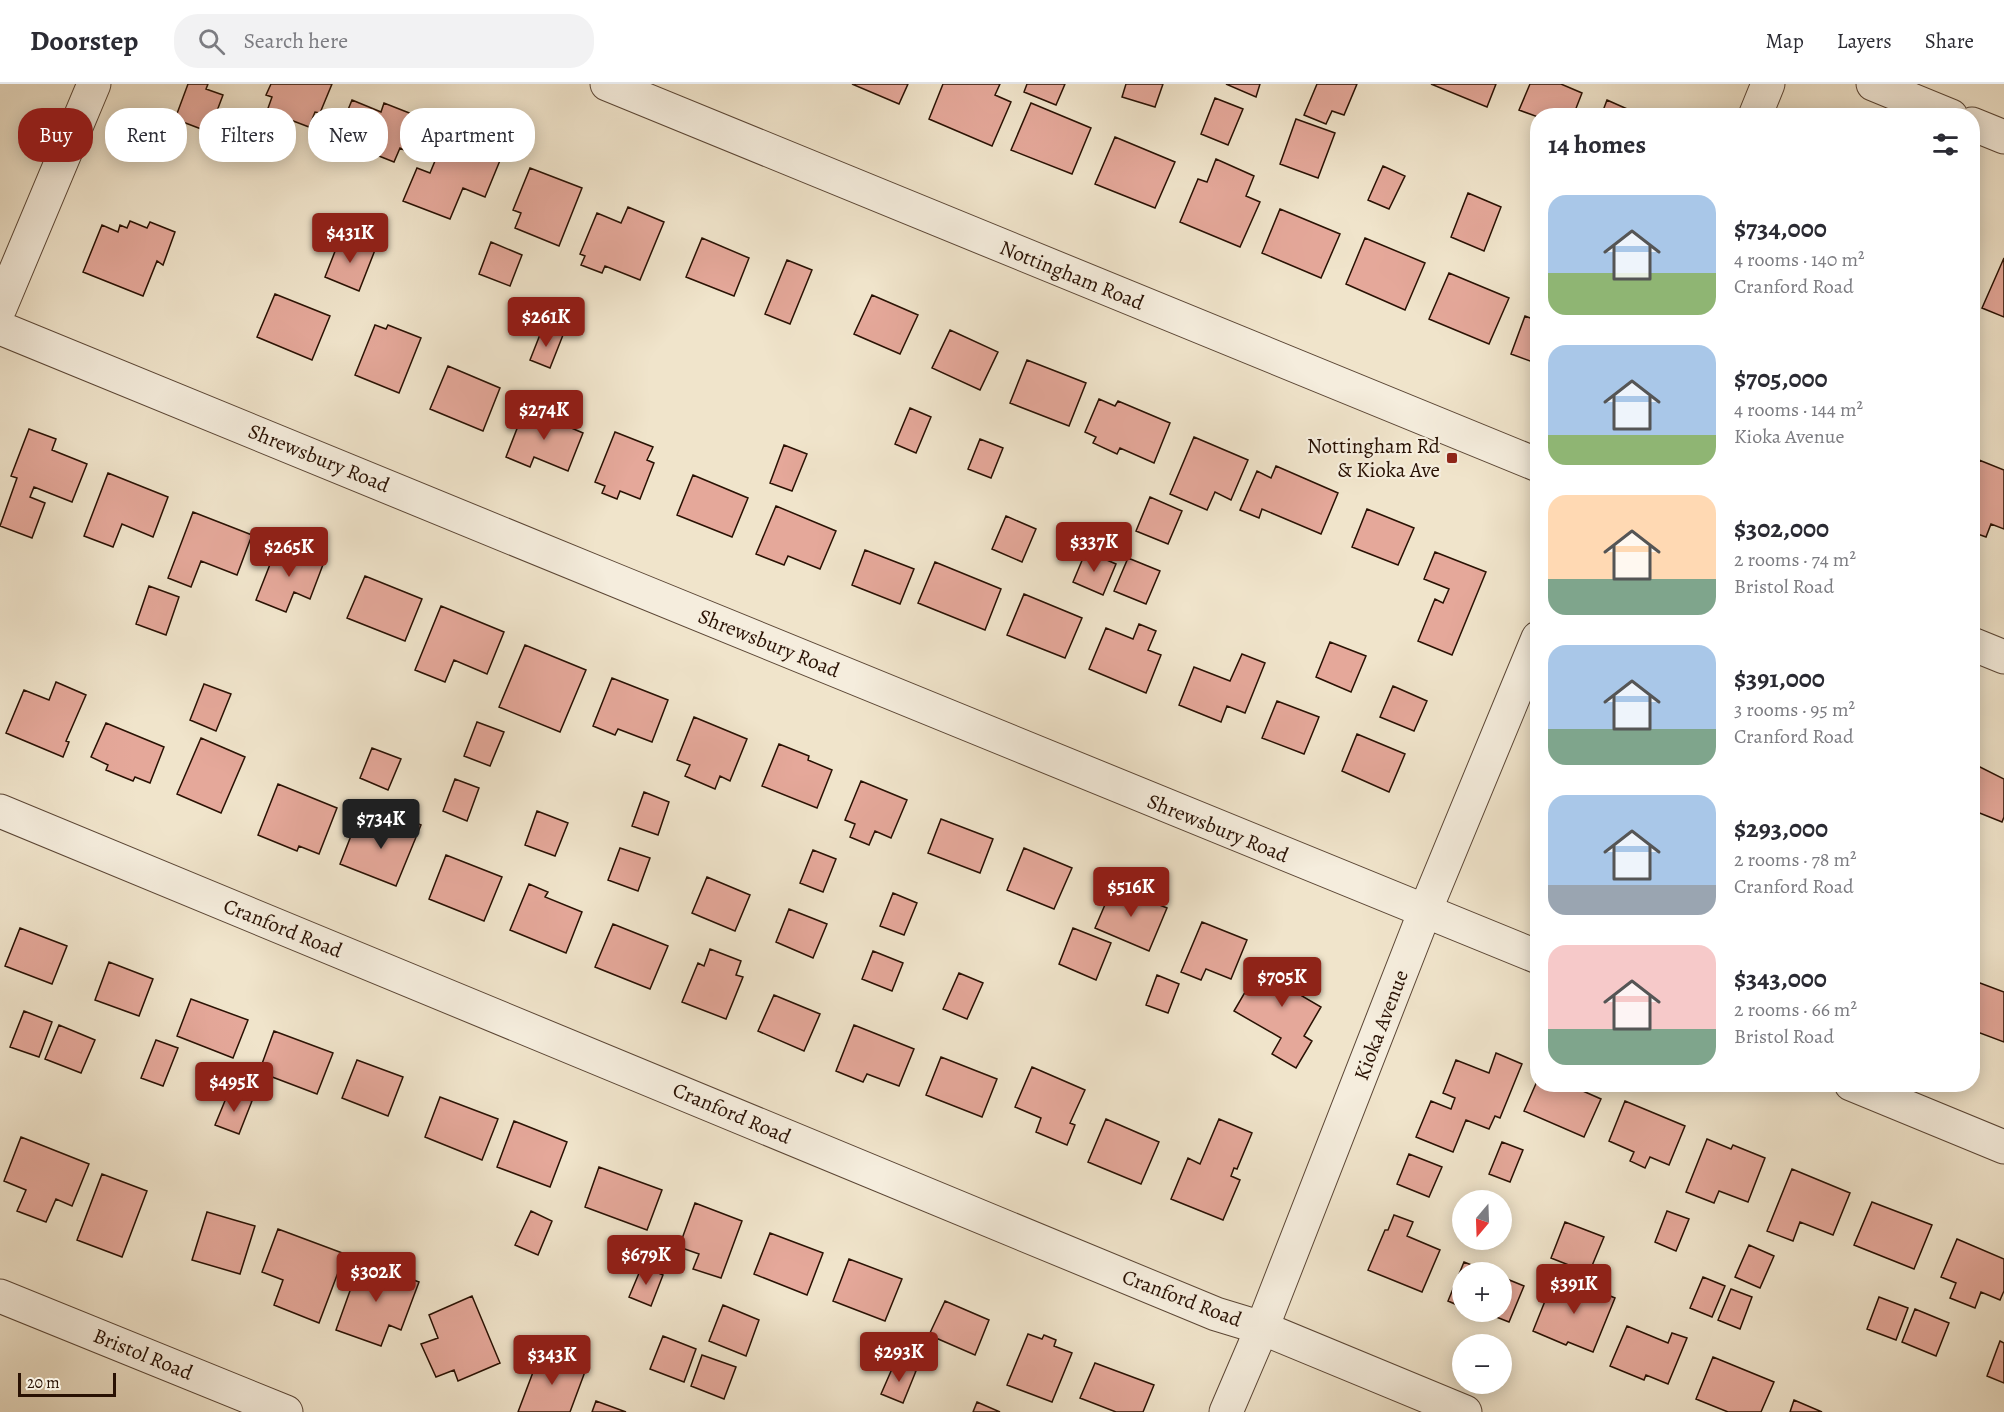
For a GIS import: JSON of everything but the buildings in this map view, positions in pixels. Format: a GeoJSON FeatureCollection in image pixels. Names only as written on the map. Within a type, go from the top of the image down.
{"type":"FeatureCollection","features":[{"type":"Feature","properties":{"kind":"street"},"geometry":{"type":"LineString","coordinates":[[0,308],[94,84]]}},
{"type":"Feature","properties":{"kind":"street","name":"Nottingham Road"},"geometry":{"type":"LineString","coordinates":[[607,84],[1530,462]]}},
{"type":"Feature","properties":{"kind":"street"},"geometry":{"type":"LineString","coordinates":[[1758,108],[1768,84]]}},
{"type":"Feature","properties":{"kind":"street"},"geometry":{"type":"LineString","coordinates":[[1873,84],[1931,108]]}},
{"type":"Feature","properties":{"kind":"street"},"geometry":{"type":"LineString","coordinates":[[1980,127],[2004,137]]}},
{"type":"Feature","properties":{"kind":"street","name":"Shrewsbury Road"},"geometry":{"type":"LineString","coordinates":[[0,328],[1300,862],[1530,954]]}},
{"type":"Feature","properties":{"kind":"street"},"geometry":{"type":"LineString","coordinates":[[1980,647],[2004,657]]}},
{"type":"Feature","properties":{"kind":"street","name":"Kioka Avenue"},"geometry":{"type":"LineString","coordinates":[[1226,1412],[1262,1328],[1425,911],[1530,657]]}},
{"type":"Feature","properties":{"kind":"street","name":"Cranford Road"},"geometry":{"type":"LineString","coordinates":[[0,812],[1216,1314],[1262,1328],[1313,1351],[1466,1412]]}},
{"type":"Feature","properties":{"kind":"street"},"geometry":{"type":"LineString","coordinates":[[1870,1092],[2004,1147]]}},
{"type":"Feature","properties":{"kind":"street","name":"Bristol Road"},"geometry":{"type":"LineString","coordinates":[[0,1296],[286,1412]]}},
{"type":"Feature","properties":{"kind":"place","name":"Nottingham Rd & Kioka Ave"},"geometry":{"type":"Point","coordinates":[1452,458]}}]}
